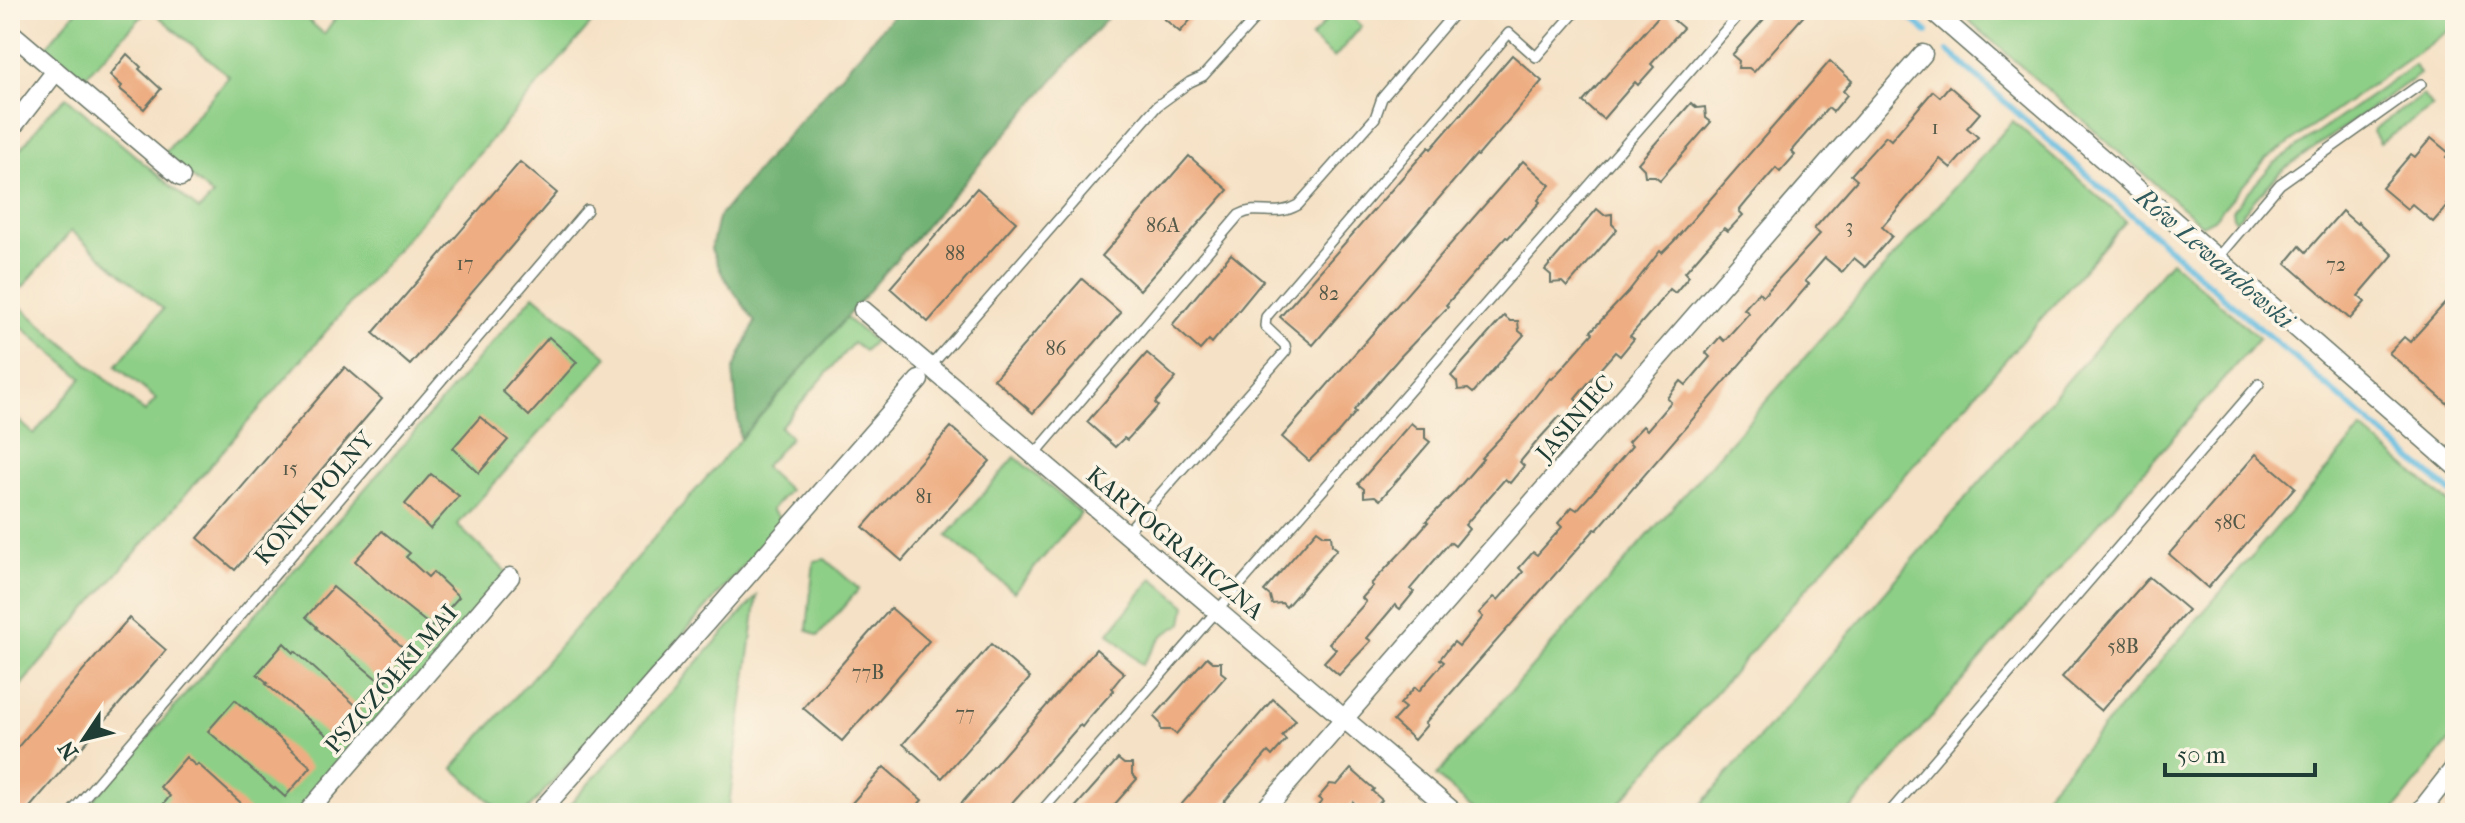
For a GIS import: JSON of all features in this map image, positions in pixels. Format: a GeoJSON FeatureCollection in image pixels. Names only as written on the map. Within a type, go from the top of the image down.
{"type":"FeatureCollection","features":[{"type":"Feature","properties":{"kind":"street"},"geometry":{"type":"LineString","coordinates":[[1932,10],[2455,466]]}},
{"type":"Feature","properties":{"kind":"street"},"geometry":{"type":"LineString","coordinates":[[10,32],[181,177]]}},
{"type":"Feature","properties":{"kind":"street","name":"JASINIEC"},"geometry":{"type":"LineString","coordinates":[[1262,813],[1923,54]]}},
{"type":"Feature","properties":{"kind":"street"},"geometry":{"type":"LineString","coordinates":[[10,130],[56,71]]}},
{"type":"Feature","properties":{"kind":"street","name":"KARTOGRAFICZNA"},"geometry":{"type":"LineString","coordinates":[[863,310],[924,374],[1034,455],[1455,813]]}},
{"type":"Feature","properties":{"kind":"street"},"geometry":{"type":"LineString","coordinates":[[539,813],[924,374]]}},
{"type":"Feature","properties":{"kind":"street","name":"PSZCZÓŁKI MAI"},"geometry":{"type":"LineString","coordinates":[[307,813],[510,577]]}},
{"type":"Feature","properties":{"kind":"street"},"geometry":{"type":"LineString","coordinates":[[2426,810],[2455,767]]}},
{"type":"Feature","properties":{"kind":"lane"},"geometry":{"type":"LineString","coordinates":[[924,374],[1157,106],[1203,76],[1263,10]]}},
{"type":"Feature","properties":{"kind":"lane"},"geometry":{"type":"LineString","coordinates":[[1034,455],[1239,215],[1247,211],[1283,212],[1298,205],[1375,118],[1382,98],[1457,10]]}},
{"type":"Feature","properties":{"kind":"lane"},"geometry":{"type":"LineString","coordinates":[[1126,533],[1286,351],[1285,345],[1265,326],[1266,317],[1385,176],[1509,33],[1536,57],[1577,10]]}},
{"type":"Feature","properties":{"kind":"lane"},"geometry":{"type":"LineString","coordinates":[[1040,813],[1743,10]]}},
{"type":"Feature","properties":{"kind":"lane"},"geometry":{"type":"LineString","coordinates":[[2217,258],[2280,184],[2421,84]]}},
{"type":"Feature","properties":{"kind":"lane","name":"KONIK POLNY"},"geometry":{"type":"LineString","coordinates":[[71,813],[587,210]]}},
{"type":"Feature","properties":{"kind":"lane"},"geometry":{"type":"LineString","coordinates":[[1889,813],[2259,384]]}},
{"type":"Feature","properties":{"kind":"green space"},"geometry":{"type":"Polygon","coordinates":[[[77,10],[148,10],[80,82],[45,48],[77,10]]]}},
{"type":"Feature","properties":{"kind":"green space"},"geometry":{"type":"Polygon","coordinates":[[[151,10],[297,10],[324,34],[341,10],[603,10],[10,698],[10,413],[34,434],[82,378],[10,317],[10,298],[145,412],[156,399],[116,366],[163,309],[71,231],[22,288],[10,277],[10,163],[48,114],[66,97],[199,210],[213,196],[165,153],[229,76],[151,10]]]}},
{"type":"Feature","properties":{"kind":"green space"},"geometry":{"type":"Polygon","coordinates":[[[898,10],[1114,10],[740,439],[733,371],[755,322],[722,274],[711,249],[718,218],[898,10]]]}},
{"type":"Feature","properties":{"kind":"green space"},"geometry":{"type":"Polygon","coordinates":[[[1335,10],[1343,10],[1362,26],[1334,58],[1311,38],[1335,10]]]}},
{"type":"Feature","properties":{"kind":"green space"},"geometry":{"type":"Polygon","coordinates":[[[1957,10],[2455,10],[2455,26],[2265,160],[2214,219],[2202,225],[1957,10]]]}},
{"type":"Feature","properties":{"kind":"green space"},"geometry":{"type":"Polygon","coordinates":[[[2415,65],[2420,74],[2280,172],[2236,220],[2233,217],[2232,210],[2273,164],[2415,65]]]}},
{"type":"Feature","properties":{"kind":"green space"},"geometry":{"type":"Polygon","coordinates":[[[2423,95],[2432,107],[2380,143],[2374,129],[2423,95]]]}},
{"type":"Feature","properties":{"kind":"green space"},"geometry":{"type":"Polygon","coordinates":[[[2013,121],[2126,221],[1611,813],[1479,813],[1436,776],[2013,121]]]}},
{"type":"Feature","properties":{"kind":"green space"},"geometry":{"type":"Polygon","coordinates":[[[2171,261],[2259,338],[1848,813],[1694,813],[2171,261]]]}},
{"type":"Feature","properties":{"kind":"green space"},"geometry":{"type":"Polygon","coordinates":[[[534,295],[608,357],[457,525],[514,579],[314,813],[82,813],[534,295]]]}},
{"type":"Feature","properties":{"kind":"green space"},"geometry":{"type":"Polygon","coordinates":[[[846,318],[874,341],[864,351],[853,343],[780,427],[791,437],[764,467],[789,490],[771,510],[783,521],[525,813],[503,813],[453,768],[846,318]]]}},
{"type":"Feature","properties":{"kind":"green space"},"geometry":{"type":"Polygon","coordinates":[[[2362,429],[2455,508],[2455,734],[2392,813],[2029,813],[2362,429]]]}},
{"type":"Feature","properties":{"kind":"green space"},"geometry":{"type":"Polygon","coordinates":[[[1015,457],[1081,513],[1014,592],[947,536],[1015,457]]]}},
{"type":"Feature","properties":{"kind":"green space"},"geometry":{"type":"Polygon","coordinates":[[[825,559],[859,589],[818,636],[807,630],[814,561],[825,559]]]}},
{"type":"Feature","properties":{"kind":"green space"},"geometry":{"type":"Polygon","coordinates":[[[1153,578],[1186,606],[1183,623],[1162,636],[1142,665],[1109,633],[1153,578]]]}},
{"type":"Feature","properties":{"kind":"green space"},"geometry":{"type":"Polygon","coordinates":[[[757,596],[728,813],[562,813],[757,596]]]}},
{"type":"Feature","properties":{"kind":"building"},"geometry":{"type":"Polygon","coordinates":[[[1154,10],[1199,10],[1180,32],[1154,10]]]}},
{"type":"Feature","properties":{"kind":"building"},"geometry":{"type":"Polygon","coordinates":[[[1772,10],[1809,10],[1754,72],[1749,68],[1738,68],[1739,61],[1732,55],[1772,10]]]}},
{"type":"Feature","properties":{"kind":"building"},"geometry":{"type":"Polygon","coordinates":[[[1663,11],[1683,28],[1651,64],[1654,67],[1638,85],[1635,82],[1603,119],[1583,102],[1663,11]]]}},
{"type":"Feature","properties":{"kind":"building"},"geometry":{"type":"Polygon","coordinates":[[[127,54],[161,89],[144,109],[120,89],[122,86],[110,75],[127,54]]]}},
{"type":"Feature","properties":{"kind":"building"},"geometry":{"type":"Polygon","coordinates":[[[1512,55],[1542,81],[1313,345],[1280,317],[1512,55]]]}},
{"type":"Feature","properties":{"kind":"building"},"geometry":{"type":"Polygon","coordinates":[[[1830,61],[1852,81],[1843,91],[1847,95],[1833,112],[1828,108],[1791,151],[1795,155],[1780,172],[1776,168],[1739,211],[1743,215],[1728,231],[1724,228],[1705,249],[1685,272],[1689,276],[1675,293],[1670,289],[1630,336],[1634,339],[1620,356],[1615,352],[1575,399],[1579,403],[1565,419],[1560,416],[1539,439],[1520,462],[1524,466],[1510,483],[1505,479],[1465,525],[1469,529],[1455,546],[1450,542],[1410,589],[1414,592],[1400,609],[1395,605],[1367,638],[1371,641],[1339,675],[1324,662],[1336,649],[1329,643],[1366,602],[1362,598],[1373,586],[1371,584],[1593,333],[1591,331],[1628,292],[1660,251],[1662,253],[1674,241],[1830,61]]]}},
{"type":"Feature","properties":{"kind":"building"},"geometry":{"type":"Polygon","coordinates":[[[1949,86],[1980,113],[1967,128],[1978,137],[1951,168],[1940,159],[1882,227],[1892,236],[1865,267],[1854,258],[1842,272],[1825,258],[1805,281],[1809,284],[1597,530],[1470,671],[1414,740],[1393,721],[1405,708],[1400,704],[1415,687],[1419,691],[1444,662],[1440,659],[1454,642],[1459,646],[1483,617],[1479,613],[1494,597],[1498,600],[1523,572],[1519,568],[1533,552],[1537,555],[1562,527],[1558,523],[1572,507],[1577,510],[1601,483],[1632,446],[1628,442],[1643,426],[1647,430],[1671,402],[1667,398],[1681,381],[1686,385],[1710,357],[1706,353],[1720,337],[1724,341],[1749,313],[1744,309],[1759,292],[1763,296],[1820,234],[1814,229],[1857,180],[1851,175],[1886,136],[1891,140],[1933,91],[1940,97],[1949,86]]]}},
{"type":"Feature","properties":{"kind":"building"},"geometry":{"type":"Polygon","coordinates":[[[1691,103],[1697,108],[1705,107],[1706,118],[1711,122],[1660,180],[1655,176],[1645,176],[1644,169],[1638,163],[1691,103]]]}},
{"type":"Feature","properties":{"kind":"building"},"geometry":{"type":"Polygon","coordinates":[[[2431,138],[2449,153],[2446,157],[2455,164],[2455,183],[2446,193],[2451,198],[2433,222],[2412,204],[2407,209],[2382,188],[2411,154],[2415,157],[2431,138]]]}},
{"type":"Feature","properties":{"kind":"building"},"geometry":{"type":"Polygon","coordinates":[[[1189,156],[1228,190],[1140,290],[1102,256],[1189,156]]]}},
{"type":"Feature","properties":{"kind":"building"},"geometry":{"type":"Polygon","coordinates":[[[1523,161],[1550,185],[1538,200],[1540,202],[1401,356],[1338,433],[1309,461],[1282,437],[1523,161]]]}},
{"type":"Feature","properties":{"kind":"building"},"geometry":{"type":"Polygon","coordinates":[[[520,162],[557,193],[410,365],[373,333],[520,162]]]}},
{"type":"Feature","properties":{"kind":"building"},"geometry":{"type":"Polygon","coordinates":[[[977,188],[1016,222],[928,322],[890,288],[977,188]]]}},
{"type":"Feature","properties":{"kind":"building"},"geometry":{"type":"Polygon","coordinates":[[[1597,209],[1604,215],[1612,214],[1612,224],[1617,229],[1567,287],[1562,282],[1551,283],[1551,275],[1545,270],[1597,209]]]}},
{"type":"Feature","properties":{"kind":"building"},"geometry":{"type":"Polygon","coordinates":[[[2342,211],[2393,255],[2358,296],[2365,302],[2350,319],[2286,263],[2300,246],[2306,252],[2342,211]]]}},
{"type":"Feature","properties":{"kind":"building"},"geometry":{"type":"Polygon","coordinates":[[[1231,254],[1263,281],[1212,343],[1209,340],[1200,350],[1172,325],[1231,254]]]}},
{"type":"Feature","properties":{"kind":"building"},"geometry":{"type":"Polygon","coordinates":[[[1082,279],[1121,313],[1033,413],[994,379],[1082,279]]]}},
{"type":"Feature","properties":{"kind":"building"},"geometry":{"type":"Polygon","coordinates":[[[2446,302],[2455,309],[2455,410],[2389,353],[2404,337],[2410,342],[2446,302]]]}},
{"type":"Feature","properties":{"kind":"building"},"geometry":{"type":"Polygon","coordinates":[[[1504,316],[1510,321],[1518,321],[1519,331],[1524,335],[1473,393],[1468,389],[1458,390],[1457,382],[1451,376],[1504,316]]]}},
{"type":"Feature","properties":{"kind":"building"},"geometry":{"type":"Polygon","coordinates":[[[549,337],[577,362],[529,416],[502,391],[549,337]]]}},
{"type":"Feature","properties":{"kind":"building"},"geometry":{"type":"Polygon","coordinates":[[[1147,353],[1176,378],[1155,403],[1158,406],[1127,440],[1124,438],[1115,447],[1087,422],[1147,353]]]}},
{"type":"Feature","properties":{"kind":"building"},"geometry":{"type":"Polygon","coordinates":[[[345,367],[382,399],[235,570],[198,538],[345,367]]]}},
{"type":"Feature","properties":{"kind":"building"},"geometry":{"type":"Polygon","coordinates":[[[480,417],[508,440],[479,473],[453,448],[480,417]]]}},
{"type":"Feature","properties":{"kind":"building"},"geometry":{"type":"Polygon","coordinates":[[[1411,423],[1417,428],[1425,428],[1425,438],[1430,442],[1380,500],[1375,496],[1364,497],[1364,489],[1358,484],[1411,423]]]}},
{"type":"Feature","properties":{"kind":"building"},"geometry":{"type":"Polygon","coordinates":[[[951,427],[990,461],[902,561],[863,527],[951,427]]]}},
{"type":"Feature","properties":{"kind":"building"},"geometry":{"type":"Polygon","coordinates":[[[2256,454],[2295,487],[2208,588],[2169,554],[2256,454]]]}},
{"type":"Feature","properties":{"kind":"building"},"geometry":{"type":"Polygon","coordinates":[[[431,474],[459,496],[430,529],[405,504],[431,474]]]}},
{"type":"Feature","properties":{"kind":"building"},"geometry":{"type":"Polygon","coordinates":[[[1317,530],[1331,535],[1332,545],[1337,549],[1286,607],[1282,603],[1272,604],[1270,596],[1264,591],[1317,530]]]}},
{"type":"Feature","properties":{"kind":"building"},"geometry":{"type":"Polygon","coordinates":[[[382,531],[410,553],[406,557],[428,577],[433,572],[459,597],[432,627],[355,561],[382,531]]]}},
{"type":"Feature","properties":{"kind":"building"},"geometry":{"type":"Polygon","coordinates":[[[2149,577],[2188,610],[2101,711],[2062,677],[2149,577]]]}},
{"type":"Feature","properties":{"kind":"building"},"geometry":{"type":"Polygon","coordinates":[[[333,587],[409,653],[383,684],[306,617],[333,587]]]}},
{"type":"Feature","properties":{"kind":"building"},"geometry":{"type":"Polygon","coordinates":[[[891,608],[929,641],[842,741],[803,708],[891,608]]]}},
{"type":"Feature","properties":{"kind":"building"},"geometry":{"type":"Polygon","coordinates":[[[129,618],[166,650],[25,813],[10,813],[10,756],[129,618]]]}},
{"type":"Feature","properties":{"kind":"building"},"geometry":{"type":"Polygon","coordinates":[[[284,643],[361,710],[334,741],[257,674],[284,643]]]}},
{"type":"Feature","properties":{"kind":"building"},"geometry":{"type":"Polygon","coordinates":[[[991,644],[1030,678],[942,778],[903,744],[991,644]]]}},
{"type":"Feature","properties":{"kind":"building"},"geometry":{"type":"Polygon","coordinates":[[[1096,649],[1124,673],[1112,688],[1114,690],[1082,727],[1080,725],[1003,813],[953,813],[1096,649]]]}},
{"type":"Feature","properties":{"kind":"building"},"geometry":{"type":"Polygon","coordinates":[[[1207,657],[1213,662],[1221,662],[1221,672],[1226,676],[1176,734],[1171,730],[1161,730],[1160,723],[1154,717],[1207,657]]]}},
{"type":"Feature","properties":{"kind":"building"},"geometry":{"type":"Polygon","coordinates":[[[1273,699],[1296,720],[1282,736],[1286,740],[1272,756],[1268,752],[1223,803],[1234,813],[1174,813],[1273,699]]]}},
{"type":"Feature","properties":{"kind":"building"},"geometry":{"type":"Polygon","coordinates":[[[235,700],[311,767],[285,797],[208,731],[235,700]]]}},
{"type":"Feature","properties":{"kind":"building"},"geometry":{"type":"Polygon","coordinates":[[[186,757],[196,766],[198,764],[252,813],[197,813],[190,807],[184,813],[156,813],[170,796],[160,787],[186,757]]]}},
{"type":"Feature","properties":{"kind":"building"},"geometry":{"type":"Polygon","coordinates":[[[1118,759],[1124,764],[1132,764],[1132,774],[1137,779],[1107,813],[1070,813],[1118,759]]]}},
{"type":"Feature","properties":{"kind":"building"},"geometry":{"type":"Polygon","coordinates":[[[884,767],[922,800],[911,813],[843,813],[884,767]]]}},
{"type":"Feature","properties":{"kind":"building"},"geometry":{"type":"Polygon","coordinates":[[[1351,769],[1382,800],[1371,813],[1366,813],[1353,802],[1344,813],[1312,813],[1322,801],[1318,798],[1330,784],[1337,785],[1351,769]]]}},
{"type":"Feature","properties":{"kind":"waterway","name":"Rów Lewandowski"},"geometry":{"type":"LineString","coordinates":[[1901,10],[1927,32]]}},
{"type":"Feature","properties":{"kind":"waterway","name":"Rów Lewandowski"},"geometry":{"type":"LineString","coordinates":[[1948,51],[2235,307],[2455,496]]}}]}
